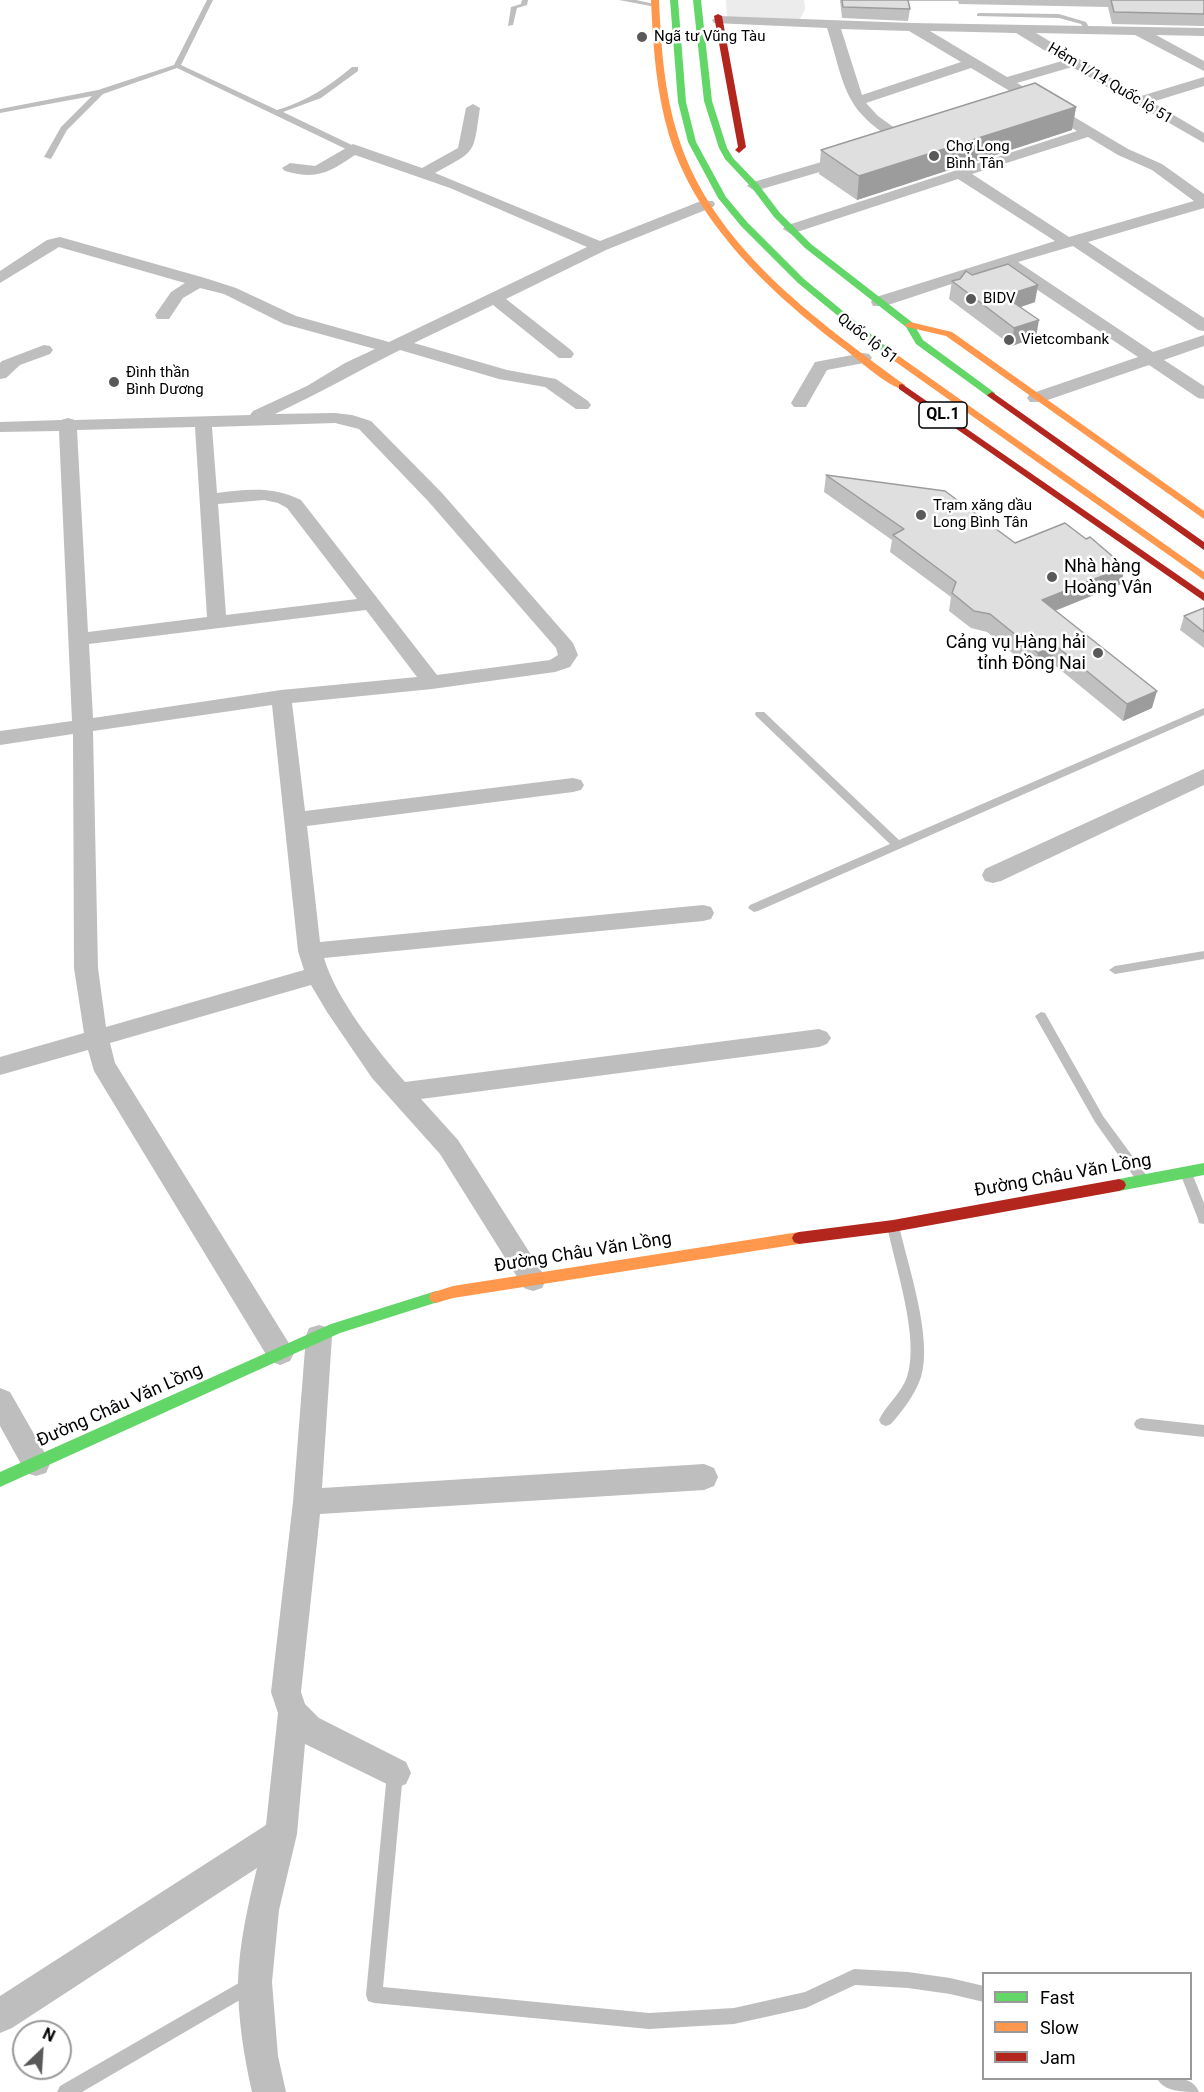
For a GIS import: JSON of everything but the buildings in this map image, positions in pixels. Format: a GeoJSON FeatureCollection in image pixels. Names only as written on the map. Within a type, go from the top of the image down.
{"type":"FeatureCollection","features":[{"type":"Feature","properties":{"kind":"main road","name":"Quốc lộ 51"},"geometry":{"type":"LineString","coordinates":[[674,0],[682,102],[692,142],[724,201],[763,244],[801,281],[891,356],[1204,577]]}},
{"type":"Feature","properties":{"kind":"main road","name":"QL.1"},"geometry":{"type":"LineString","coordinates":[[697,0],[708,101],[723,148],[729,159]]}},
{"type":"Feature","properties":{"kind":"main road"},"geometry":{"type":"LineString","coordinates":[[717,0],[742,147],[729,159]]}},
{"type":"Feature","properties":{"kind":"main road","name":"Quốc lộ 51"},"geometry":{"type":"LineString","coordinates":[[656,2],[656,42],[669,124],[691,178],[707,204],[730,235],[762,271],[863,358],[1204,598]]}},
{"type":"Feature","properties":{"kind":"main road","name":"Quốc lộ 51"},"geometry":{"type":"LineString","coordinates":[[729,159],[791,229],[827,262],[879,302],[910,325],[948,334],[1036,398],[1196,502],[1204,516]]}},
{"type":"Feature","properties":{"kind":"main road"},"geometry":{"type":"LineString","coordinates":[[707,204],[724,201]]}},
{"type":"Feature","properties":{"kind":"main road","name":"Quốc lộ 51"},"geometry":{"type":"LineString","coordinates":[[910,325],[919,342],[1204,547]]}},
{"type":"Feature","properties":{"kind":"main road","name":"Đường Châu Văn Lồng"},"geometry":{"type":"LineString","coordinates":[[0,1480],[336,1328],[453,1292],[823,1234],[893,1226],[1204,1169]]}},
{"type":"Feature","properties":{"kind":"street"},"geometry":{"type":"LineString","coordinates":[[719,20],[912,27],[1204,32]]}},
{"type":"Feature","properties":{"kind":"street"},"geometry":{"type":"LineString","coordinates":[[834,25],[862,111],[872,119],[911,139],[885,147]]}},
{"type":"Feature","properties":{"kind":"street"},"geometry":{"type":"LineString","coordinates":[[912,27],[1123,152],[1157,167],[1203,204]]}},
{"type":"Feature","properties":{"kind":"street","name":"Hẻm 1/14 Quốc lộ 51"},"geometry":{"type":"LineString","coordinates":[[1016,28],[1204,139]]}},
{"type":"Feature","properties":{"kind":"street"},"geometry":{"type":"LineString","coordinates":[[1138,30],[1204,67]]}},
{"type":"Feature","properties":{"kind":"street"},"geometry":{"type":"LineString","coordinates":[[1005,82],[1073,62]]}},
{"type":"Feature","properties":{"kind":"street"},"geometry":{"type":"LineString","coordinates":[[857,101],[972,63]]}},
{"type":"Feature","properties":{"kind":"street"},"geometry":{"type":"LineString","coordinates":[[1139,101],[1204,81]]}},
{"type":"Feature","properties":{"kind":"street"},"geometry":{"type":"LineString","coordinates":[[1012,106],[1034,99]]}},
{"type":"Feature","properties":{"kind":"street"},"geometry":{"type":"LineString","coordinates":[[424,173],[464,151],[473,108]]}},
{"type":"Feature","properties":{"kind":"street"},"geometry":{"type":"LineString","coordinates":[[791,229],[1090,132]]}},
{"type":"Feature","properties":{"kind":"street"},"geometry":{"type":"LineString","coordinates":[[290,168],[304,173],[318,171],[353,149],[424,173],[600,247]]}},
{"type":"Feature","properties":{"kind":"street"},"geometry":{"type":"LineString","coordinates":[[755,186],[865,154]]}},
{"type":"Feature","properties":{"kind":"street"},"geometry":{"type":"LineString","coordinates":[[960,173],[1204,326]]}},
{"type":"Feature","properties":{"kind":"street"},"geometry":{"type":"LineString","coordinates":[[247,421],[282,406],[395,346],[600,247],[707,204]]}},
{"type":"Feature","properties":{"kind":"street"},"geometry":{"type":"LineString","coordinates":[[879,302],[1071,241],[1203,204]]}},
{"type":"Feature","properties":{"kind":"street"},"geometry":{"type":"LineString","coordinates":[[0,278],[53,243],[60,242],[245,296],[295,322],[518,378],[550,383],[582,405]]}},
{"type":"Feature","properties":{"kind":"street"},"geometry":{"type":"LineString","coordinates":[[1005,261],[1204,394]]}},
{"type":"Feature","properties":{"kind":"street"},"geometry":{"type":"LineString","coordinates":[[163,315],[177,295],[198,281]]}},
{"type":"Feature","properties":{"kind":"street"},"geometry":{"type":"LineString","coordinates":[[495,298],[566,354]]}},
{"type":"Feature","properties":{"kind":"street"},"geometry":{"type":"LineString","coordinates":[[1036,398],[1204,340]]}},
{"type":"Feature","properties":{"kind":"street"},"geometry":{"type":"LineString","coordinates":[[0,374],[5,367],[16,360],[44,350]]}},
{"type":"Feature","properties":{"kind":"street"},"geometry":{"type":"LineString","coordinates":[[800,403],[821,366],[863,358]]}},
{"type":"Feature","properties":{"kind":"street"},"geometry":{"type":"LineString","coordinates":[[0,427],[68,423],[335,418],[352,420],[365,425],[435,497],[566,647],[568,655],[563,662],[555,666],[432,682],[281,697],[83,728],[0,738]]}},
{"type":"Feature","properties":{"kind":"street"},"geometry":{"type":"LineString","coordinates":[[203,421],[217,622]]}},
{"type":"Feature","properties":{"kind":"street"},"geometry":{"type":"LineString","coordinates":[[68,423],[83,728],[86,968],[97,1038],[103,1064],[280,1353]]}},
{"type":"Feature","properties":{"kind":"street"},"geometry":{"type":"LineString","coordinates":[[208,500],[272,494],[294,504],[432,682]]}},
{"type":"Feature","properties":{"kind":"street"},"geometry":{"type":"LineString","coordinates":[[80,639],[370,603]]}},
{"type":"Feature","properties":{"kind":"street"},"geometry":{"type":"LineString","coordinates":[[281,697],[310,951],[316,975],[355,1034],[449,1147],[533,1280]]}},
{"type":"Feature","properties":{"kind":"street"},"geometry":{"type":"LineString","coordinates":[[993,875],[1204,776]]}},
{"type":"Feature","properties":{"kind":"street"},"geometry":{"type":"LineString","coordinates":[[295,820],[573,785]]}},
{"type":"Feature","properties":{"kind":"street"},"geometry":{"type":"LineString","coordinates":[[310,951],[703,913]]}},
{"type":"Feature","properties":{"kind":"street"},"geometry":{"type":"LineString","coordinates":[[0,1066],[316,975]]}},
{"type":"Feature","properties":{"kind":"street"},"geometry":{"type":"LineString","coordinates":[[401,1092],[819,1038]]}},
{"type":"Feature","properties":{"kind":"street"},"geometry":{"type":"LineString","coordinates":[[269,2092],[261,2056],[255,1982],[263,1910],[281,1834],[293,1713],[286,1692],[308,1502],[319,1336]]}},
{"type":"Feature","properties":{"kind":"street"},"geometry":{"type":"LineString","coordinates":[[0,1401],[36,1464]]}},
{"type":"Feature","properties":{"kind":"street"},"geometry":{"type":"LineString","coordinates":[[308,1502],[704,1477]]}},
{"type":"Feature","properties":{"kind":"street"},"geometry":{"type":"LineString","coordinates":[[293,1713],[308,1729],[395,1773]]}},
{"type":"Feature","properties":{"kind":"street"},"geometry":{"type":"LineString","coordinates":[[0,2016],[281,1834]]}},
{"type":"Feature","properties":{"kind":"lane"},"geometry":{"type":"LineString","coordinates":[[177,66],[210,0]]}},
{"type":"Feature","properties":{"kind":"lane"},"geometry":{"type":"LineString","coordinates":[[510,25],[514,7],[524,5],[525,0]]}},
{"type":"Feature","properties":{"kind":"lane"},"geometry":{"type":"LineString","coordinates":[[622,0],[656,2]]}},
{"type":"Feature","properties":{"kind":"lane"},"geometry":{"type":"LineString","coordinates":[[979,15],[1070,18],[1084,23],[1087,29]]}},
{"type":"Feature","properties":{"kind":"lane"},"geometry":{"type":"LineString","coordinates":[[0,111],[100,92],[177,66],[353,149]]}},
{"type":"Feature","properties":{"kind":"lane"},"geometry":{"type":"LineString","coordinates":[[276,112],[307,104],[319,98],[356,69]]}},
{"type":"Feature","properties":{"kind":"lane"},"geometry":{"type":"LineString","coordinates":[[48,157],[64,129],[100,92]]}},
{"type":"Feature","properties":{"kind":"lane"},"geometry":{"type":"LineString","coordinates":[[754,908],[1204,711]]}},
{"type":"Feature","properties":{"kind":"lane"},"geometry":{"type":"LineString","coordinates":[[760,714],[898,845]]}},
{"type":"Feature","properties":{"kind":"lane"},"geometry":{"type":"LineString","coordinates":[[1115,970],[1204,955]]}},
{"type":"Feature","properties":{"kind":"lane"},"geometry":{"type":"LineString","coordinates":[[1041,1016],[1099,1119],[1143,1180]]}},
{"type":"Feature","properties":{"kind":"lane"},"geometry":{"type":"LineString","coordinates":[[1186,1173],[1204,1219]]}},
{"type":"Feature","properties":{"kind":"lane"},"geometry":{"type":"LineString","coordinates":[[886,1420],[905,1398],[916,1368],[914,1329],[893,1226]]}},
{"type":"Feature","properties":{"kind":"lane"},"geometry":{"type":"LineString","coordinates":[[1142,1424],[1204,1431]]}},
{"type":"Feature","properties":{"kind":"lane"},"geometry":{"type":"LineString","coordinates":[[395,1773],[374,1995],[649,2021],[734,2016],[807,2000],[854,1977],[918,1981],[982,1994]]}},
{"type":"Feature","properties":{"kind":"lane"},"geometry":{"type":"LineString","coordinates":[[66,2092],[255,1982]]}},
{"type":"Feature","properties":{"kind":"lane"},"geometry":{"type":"LineString","coordinates":[[1167,2080],[1190,2092]]}},
{"type":"Feature","properties":{"kind":"shaded area"},"geometry":{"type":"Polygon","coordinates":[[[726,0],[804,0],[805,9],[799,21],[727,18],[726,0]]]}},
{"type":"Feature","properties":{"kind":"traffic: fast"},"geometry":{"type":"LineString","coordinates":[[674,0],[682,102],[692,142],[722,198],[744,224],[801,281],[886,351]]}},
{"type":"Feature","properties":{"kind":"traffic: fast"},"geometry":{"type":"LineString","coordinates":[[697,0],[708,101],[723,148],[729,159],[755,186],[777,215],[808,246],[910,325],[919,342],[992,395]]}},
{"type":"Feature","properties":{"kind":"traffic: fast"},"geometry":{"type":"LineString","coordinates":[[1119,1185],[1204,1169]]}},
{"type":"Feature","properties":{"kind":"traffic: fast"},"geometry":{"type":"LineString","coordinates":[[0,1480],[336,1328],[436,1297]]}},
{"type":"Feature","properties":{"kind":"traffic: slow"},"geometry":{"type":"LineString","coordinates":[[655,0],[659,60],[669,118],[681,156],[699,192],[721,225],[775,286],[838,340],[902,387]]}},
{"type":"Feature","properties":{"kind":"traffic: slow"},"geometry":{"type":"LineString","coordinates":[[910,325],[949,334],[1204,516]]}},
{"type":"Feature","properties":{"kind":"traffic: slow"},"geometry":{"type":"LineString","coordinates":[[886,351],[1204,577]]}},
{"type":"Feature","properties":{"kind":"traffic: slow"},"geometry":{"type":"LineString","coordinates":[[436,1297],[453,1292],[799,1238]]}},
{"type":"Feature","properties":{"kind":"traffic: jam"},"geometry":{"type":"LineString","coordinates":[[718,16],[742,147],[739,150]]}},
{"type":"Feature","properties":{"kind":"traffic: jam"},"geometry":{"type":"LineString","coordinates":[[902,387],[1204,598]]}},
{"type":"Feature","properties":{"kind":"traffic: jam"},"geometry":{"type":"LineString","coordinates":[[992,395],[1204,547]]}},
{"type":"Feature","properties":{"kind":"traffic: jam"},"geometry":{"type":"LineString","coordinates":[[799,1238],[893,1226],[1119,1185]]}},
{"type":"Feature","properties":{"kind":"place","name":"Ngã tư Vũng Tàu"},"geometry":{"type":"Point","coordinates":[642,37]}},
{"type":"Feature","properties":{"kind":"place","name":"Chợ Long Bình Tân"},"geometry":{"type":"Point","coordinates":[934,156]}},
{"type":"Feature","properties":{"kind":"place","name":"BIDV"},"geometry":{"type":"Point","coordinates":[971,299]}},
{"type":"Feature","properties":{"kind":"place","name":"Vietcombank"},"geometry":{"type":"Point","coordinates":[1009,340]}},
{"type":"Feature","properties":{"kind":"place","name":"Đình thần Bình Dương"},"geometry":{"type":"Point","coordinates":[114,382]}},
{"type":"Feature","properties":{"kind":"place","name":"Trạm xăng dầu Long Bình Tân"},"geometry":{"type":"Point","coordinates":[921,515]}},
{"type":"Feature","properties":{"kind":"place","name":"Nhà hàng Hoàng Vân"},"geometry":{"type":"Point","coordinates":[1052,577]}},
{"type":"Feature","properties":{"kind":"place","name":"Cảng vụ Hàng hải tỉnh Đồng Nai"},"geometry":{"type":"Point","coordinates":[1098,653]}}]}
